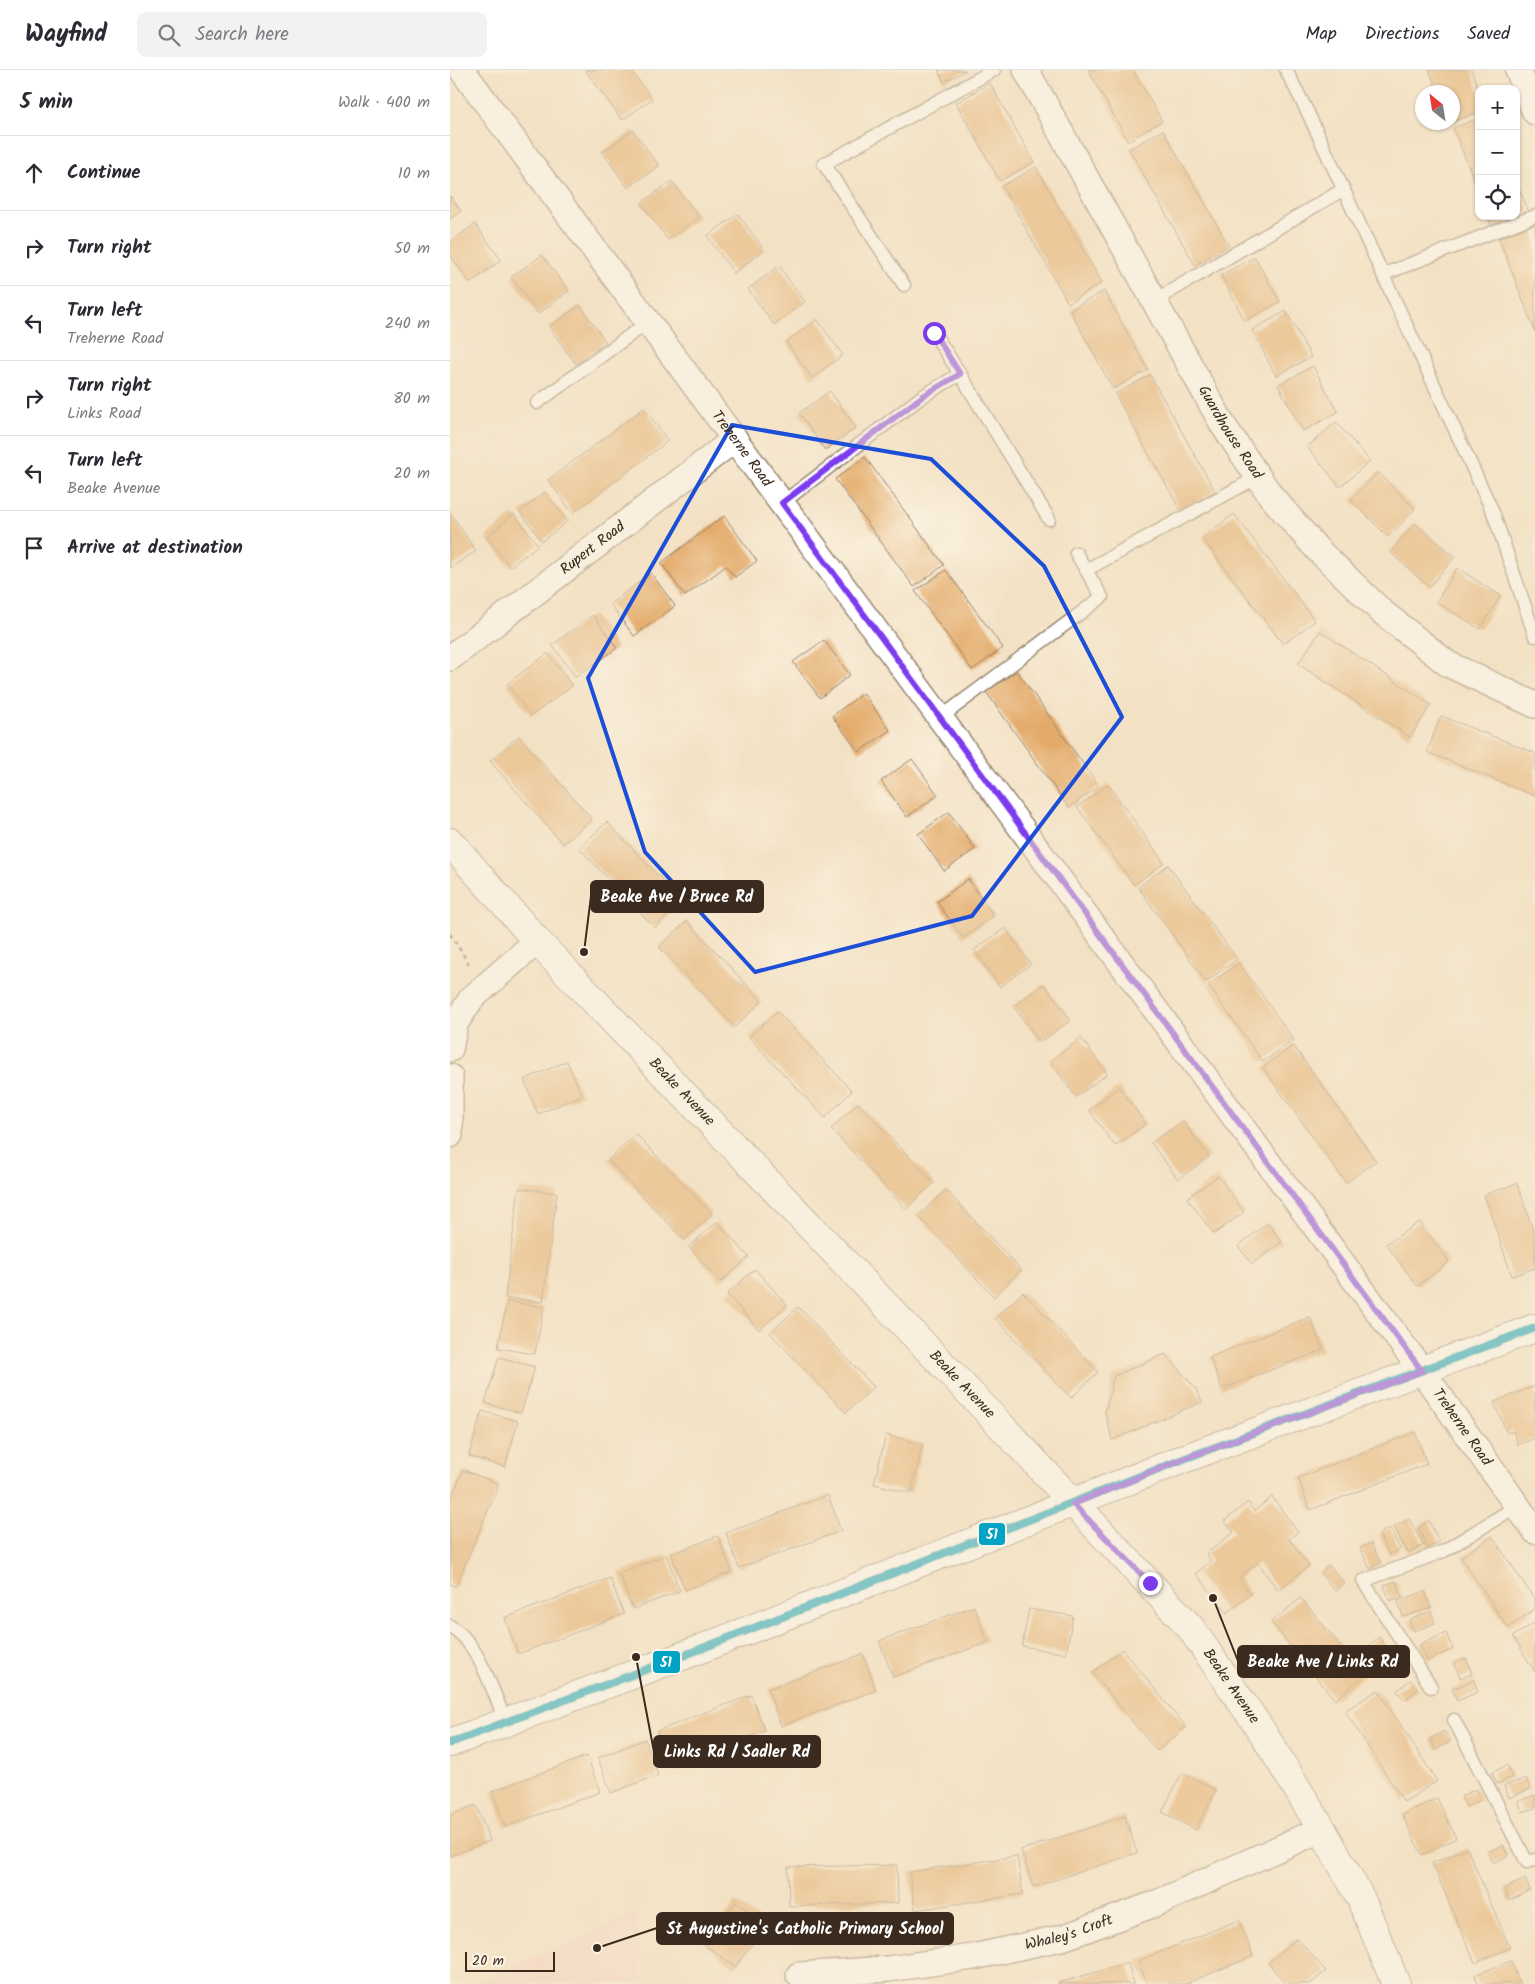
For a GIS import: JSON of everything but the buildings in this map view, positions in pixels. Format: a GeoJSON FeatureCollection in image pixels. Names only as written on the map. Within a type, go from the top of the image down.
{"type":"FeatureCollection","features":[{"type":"Feature","properties":{"kind":"street","name":"Treherne Road"},"geometry":{"type":"LineString","coordinates":[[462,70],[1422,1371],[1535,1531]]}},
{"type":"Feature","properties":{"kind":"street","name":"Guardhouse Road"},"geometry":{"type":"LineString","coordinates":[[1026,70],[1223,425],[1271,496],[1317,549],[1381,611],[1448,664],[1535,705]]}},
{"type":"Feature","properties":{"kind":"street"},"geometry":{"type":"LineString","coordinates":[[1518,70],[1535,112]]}},
{"type":"Feature","properties":{"kind":"street","name":"Rupert Road"},"geometry":{"type":"LineString","coordinates":[[450,658],[735,439]]}},
{"type":"Feature","properties":{"kind":"street","name":"Beake Avenue"},"geometry":{"type":"LineString","coordinates":[[450,842],[537,941],[979,1403],[1190,1627],[1261,1730],[1322,1829],[1361,1899],[1396,1984]]}},
{"type":"Feature","properties":{"kind":"street"},"geometry":{"type":"LineString","coordinates":[[450,1050],[455,1024],[471,999],[537,941]]}},
{"type":"Feature","properties":{"kind":"street"},"geometry":{"type":"LineString","coordinates":[[450,1077],[450,1135]]}},
{"type":"Feature","properties":{"kind":"street"},"geometry":{"type":"LineString","coordinates":[[450,1743],[1073,1504],[1186,1458],[1535,1328]]}},
{"type":"Feature","properties":{"kind":"street","name":"Whaley's Croft"},"geometry":{"type":"LineString","coordinates":[[799,1975],[888,1969],[973,1957],[1065,1937],[1158,1903],[1322,1829]]}},
{"type":"Feature","properties":{"kind":"lane"},"geometry":{"type":"LineString","coordinates":[[904,285],[824,164],[994,70]]}},
{"type":"Feature","properties":{"kind":"lane"},"geometry":{"type":"LineString","coordinates":[[1286,70],[1384,274],[1493,512],[1535,636]]}},
{"type":"Feature","properties":{"kind":"lane"},"geometry":{"type":"LineString","coordinates":[[1154,301],[1344,189]]}},
{"type":"Feature","properties":{"kind":"lane"},"geometry":{"type":"LineString","coordinates":[[1384,274],[1535,216]]}},
{"type":"Feature","properties":{"kind":"lane"},"geometry":{"type":"LineString","coordinates":[[537,403],[648,322]]}},
{"type":"Feature","properties":{"kind":"lane"},"geometry":{"type":"LineString","coordinates":[[934,333],[1049,519]]}},
{"type":"Feature","properties":{"kind":"lane"},"geometry":{"type":"LineString","coordinates":[[782,503],[923,396],[960,374]]}},
{"type":"Feature","properties":{"kind":"lane"},"geometry":{"type":"LineString","coordinates":[[1086,570],[1258,477]]}},
{"type":"Feature","properties":{"kind":"lane"},"geometry":{"type":"LineString","coordinates":[[940,718],[1102,597],[1076,553]]}},
{"type":"Feature","properties":{"kind":"lane"},"geometry":{"type":"LineString","coordinates":[[1430,1687],[1363,1581],[1444,1551],[1517,1506]]}},
{"type":"Feature","properties":{"kind":"lane"},"geometry":{"type":"LineString","coordinates":[[450,1626],[455,1628],[475,1651],[506,1722]]}},
{"type":"Feature","properties":{"kind":"lane"},"geometry":{"type":"LineString","coordinates":[[1454,1720],[1526,1862],[1535,1860]]}},
{"type":"Feature","properties":{"kind":"path"},"geometry":{"type":"LineString","coordinates":[[450,934],[483,988]]}},
{"type":"Feature","properties":{"kind":"highlighted area"},"geometry":{"type":"Polygon","coordinates":[[[732,425],[931,459],[1044,566],[1122,717],[972,916],[755,972],[645,852],[588,678],[732,425]]]}},
{"type":"Feature","properties":{"kind":"shaded area"},"geometry":{"type":"Polygon","coordinates":[[[638,1912],[640,1984],[473,1984],[638,1912]]]}},
{"type":"Feature","properties":{"kind":"transit line","name":"51"},"geometry":{"type":"LineString","coordinates":[[450,1743],[685,1655],[1186,1458],[1535,1328]]}},
{"type":"Feature","properties":{"kind":"place","name":"Beake Ave / Bruce Rd"},"geometry":{"type":"Point","coordinates":[584,952]}},
{"type":"Feature","properties":{"kind":"place","name":"Beake Ave / Links Rd"},"geometry":{"type":"Point","coordinates":[1213,1598]}},
{"type":"Feature","properties":{"kind":"place","name":"Links Rd / Sadler Rd"},"geometry":{"type":"Point","coordinates":[636,1657]}},
{"type":"Feature","properties":{"kind":"place","name":"St Augustine's Catholic Primary School"},"geometry":{"type":"Point","coordinates":[597,1948]}},
{"type":"Feature","properties":{"kind":"route"},"geometry":{"type":"LineString","coordinates":[[934,333],[960,374],[923,396],[782,503],[1422,1371],[1186,1458],[1073,1504],[1150,1583]]}}]}
